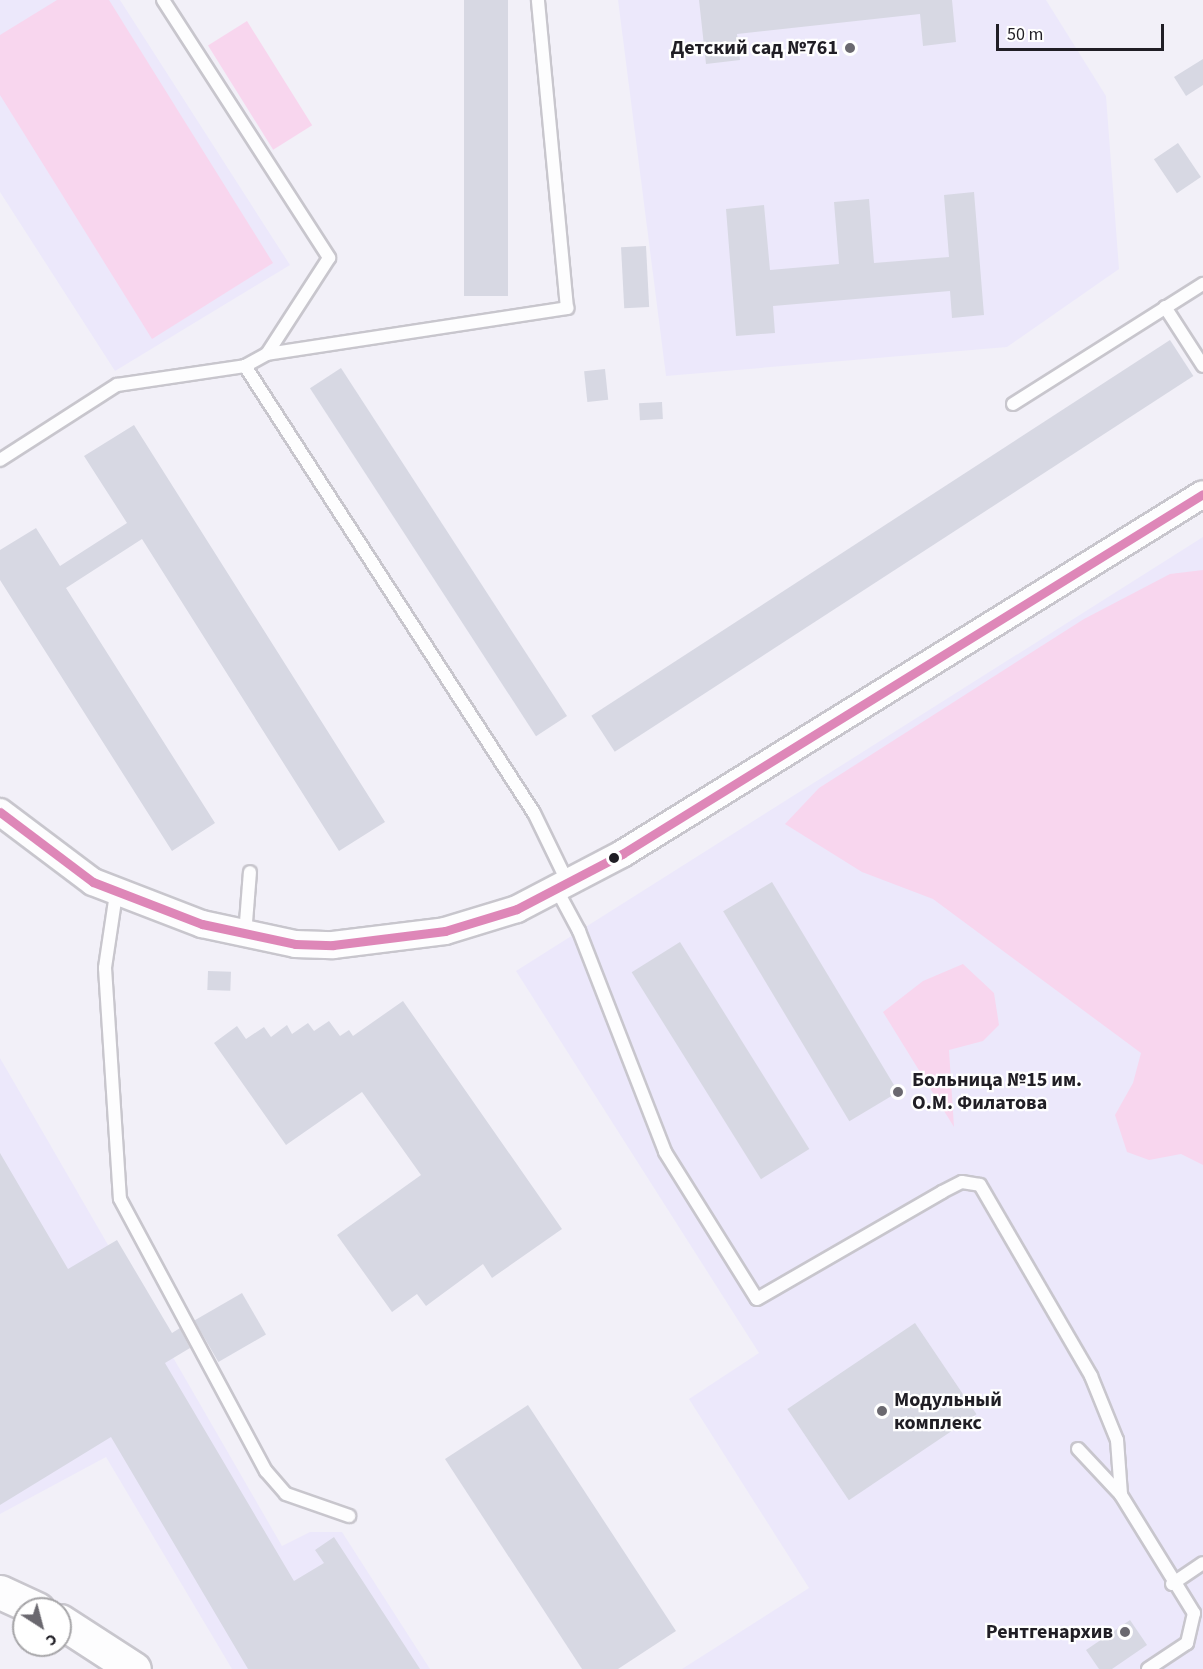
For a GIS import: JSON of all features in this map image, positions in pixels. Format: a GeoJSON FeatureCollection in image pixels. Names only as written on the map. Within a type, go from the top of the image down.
{"type":"FeatureCollection","features":[{"type":"Feature","properties":{"kind":"main road"},"geometry":{"type":"LineString","coordinates":[[72,1629],[134,1669]]}},
{"type":"Feature","properties":{"kind":"street"},"geometry":{"type":"LineString","coordinates":[[0,812],[52,856],[116,894],[245,934],[333,945],[409,939],[488,920],[563,887],[1203,494]]}},
{"type":"Feature","properties":{"kind":"lane"},"geometry":{"type":"LineString","coordinates":[[163,0],[329,258],[267,354]]}},
{"type":"Feature","properties":{"kind":"lane"},"geometry":{"type":"LineString","coordinates":[[0,460],[117,384],[245,366],[267,354],[567,308],[538,0]]}},
{"type":"Feature","properties":{"kind":"lane"},"geometry":{"type":"LineString","coordinates":[[1013,404],[1203,284]]}},
{"type":"Feature","properties":{"kind":"lane"},"geometry":{"type":"LineString","coordinates":[[1166,307],[1203,366]]}},
{"type":"Feature","properties":{"kind":"lane"},"geometry":{"type":"LineString","coordinates":[[245,366],[534,813],[665,1152],[757,1299],[942,1191],[962,1182],[980,1185],[1091,1376],[1117,1440],[1121,1495]]}},
{"type":"Feature","properties":{"kind":"lane"},"geometry":{"type":"LineString","coordinates":[[245,934],[250,872]]}},
{"type":"Feature","properties":{"kind":"lane"},"geometry":{"type":"LineString","coordinates":[[116,894],[105,968],[120,1199],[266,1471],[291,1497],[349,1516]]}},
{"type":"Feature","properties":{"kind":"lane"},"geometry":{"type":"LineString","coordinates":[[1078,1449],[1121,1495],[1172,1584],[1194,1613],[1187,1643],[1148,1669]]}},
{"type":"Feature","properties":{"kind":"lane"},"geometry":{"type":"LineString","coordinates":[[1172,1584],[1203,1563]]}},
{"type":"Feature","properties":{"kind":"shaded area"},"geometry":{"type":"Polygon","coordinates":[[[0,0],[120,0],[290,265],[115,371],[0,192],[0,0]]]}},
{"type":"Feature","properties":{"kind":"shaded area"},"geometry":{"type":"Polygon","coordinates":[[[57,0],[109,0],[273,263],[152,339],[0,95],[0,35],[57,0]]]}},
{"type":"Feature","properties":{"kind":"shaded area"},"geometry":{"type":"Polygon","coordinates":[[[618,0],[1046,0],[1106,96],[1119,269],[1007,347],[666,376],[618,0]]]}},
{"type":"Feature","properties":{"kind":"shaded area"},"geometry":{"type":"Polygon","coordinates":[[[247,21],[312,125],[273,150],[208,45],[247,21]]]}},
{"type":"Feature","properties":{"kind":"shaded area","name":"Больница №15 им. О.М. Филатова"},"geometry":{"type":"Polygon","coordinates":[[[1203,537],[1203,1669],[682,1669],[809,1588],[689,1399],[759,1353],[516,971],[1203,537]]]}},
{"type":"Feature","properties":{"kind":"shaded area"},"geometry":{"type":"Polygon","coordinates":[[[1203,570],[1203,1165],[1181,1154],[1149,1160],[1127,1152],[1115,1115],[1133,1083],[1141,1053],[933,899],[862,872],[785,824],[819,788],[1084,619],[1170,574],[1203,570]]]}},
{"type":"Feature","properties":{"kind":"shaded area"},"geometry":{"type":"Polygon","coordinates":[[[963,964],[994,993],[999,1025],[983,1041],[949,1050],[954,1127],[883,1012],[923,981],[963,964]]]}},
{"type":"Feature","properties":{"kind":"shaded area"},"geometry":{"type":"Polygon","coordinates":[[[0,1058],[282,1546],[310,1532],[342,1532],[430,1669],[232,1669],[106,1457],[0,1514],[0,1058]]]}},
{"type":"Feature","properties":{"kind":"building"},"geometry":{"type":"Polygon","coordinates":[[[464,0],[508,0],[508,296],[464,296],[464,0]]]}},
{"type":"Feature","properties":{"kind":"building"},"geometry":{"type":"Polygon","coordinates":[[[699,0],[952,0],[956,42],[923,46],[920,14],[737,34],[740,60],[706,64],[699,0]]]}},
{"type":"Feature","properties":{"kind":"building"},"geometry":{"type":"Polygon","coordinates":[[[1203,59],[1203,85],[1186,96],[1174,77],[1203,59]]]}},
{"type":"Feature","properties":{"kind":"building"},"geometry":{"type":"Polygon","coordinates":[[[1178,143],[1201,177],[1177,193],[1154,159],[1178,143]]]}},
{"type":"Feature","properties":{"kind":"building"},"geometry":{"type":"Polygon","coordinates":[[[974,192],[984,315],[952,318],[950,291],[773,306],[775,333],[736,336],[726,209],[764,205],[770,270],[839,264],[834,202],[869,199],[874,263],[949,257],[944,195],[974,192]]]}},
{"type":"Feature","properties":{"kind":"building"},"geometry":{"type":"Polygon","coordinates":[[[646,246],[649,307],[624,308],[621,247],[646,246]]]}},
{"type":"Feature","properties":{"kind":"building"},"geometry":{"type":"Polygon","coordinates":[[[1170,340],[1193,376],[615,752],[591,716],[1170,340]]]}},
{"type":"Feature","properties":{"kind":"building"},"geometry":{"type":"Polygon","coordinates":[[[341,368],[567,716],[536,736],[310,388],[341,368]]]}},
{"type":"Feature","properties":{"kind":"building"},"geometry":{"type":"Polygon","coordinates":[[[605,369],[608,400],[587,402],[584,371],[605,369]]]}},
{"type":"Feature","properties":{"kind":"building"},"geometry":{"type":"Polygon","coordinates":[[[662,402],[663,419],[640,420],[639,403],[662,402]]]}},
{"type":"Feature","properties":{"kind":"building"},"geometry":{"type":"Polygon","coordinates":[[[134,425],[385,822],[339,851],[142,539],[66,588],[215,823],[172,851],[0,580],[0,550],[36,528],[60,566],[127,523],[84,456],[134,425]]]}},
{"type":"Feature","properties":{"kind":"building"},"geometry":{"type":"Polygon","coordinates":[[[772,882],[898,1092],[849,1121],[723,911],[772,882]]]}},
{"type":"Feature","properties":{"kind":"building"},"geometry":{"type":"Polygon","coordinates":[[[680,942],[809,1149],[761,1179],[632,972],[680,942]]]}},
{"type":"Feature","properties":{"kind":"building"},"geometry":{"type":"Polygon","coordinates":[[[208,971],[231,972],[230,991],[207,990],[208,971]]]}},
{"type":"Feature","properties":{"kind":"building"},"geometry":{"type":"Polygon","coordinates":[[[403,1001],[562,1229],[492,1278],[483,1264],[426,1306],[417,1294],[392,1312],[337,1235],[421,1175],[362,1092],[286,1145],[214,1043],[237,1026],[246,1039],[264,1027],[271,1037],[287,1025],[292,1034],[308,1023],[314,1031],[329,1021],[340,1036],[349,1030],[353,1036],[403,1001]]]}},
{"type":"Feature","properties":{"kind":"building"},"geometry":{"type":"Polygon","coordinates":[[[0,1153],[68,1269],[117,1240],[172,1333],[180,1328],[190,1348],[165,1363],[294,1581],[324,1563],[315,1550],[334,1537],[420,1669],[248,1669],[111,1437],[0,1505],[0,1153]]]}},
{"type":"Feature","properties":{"kind":"building"},"geometry":{"type":"Polygon","coordinates":[[[242,1293],[266,1335],[218,1362],[194,1320],[242,1293]]]}},
{"type":"Feature","properties":{"kind":"building","name":"Модульный комплекс"},"geometry":{"type":"Polygon","coordinates":[[[915,1323],[977,1414],[849,1500],[787,1409],[915,1323]]]}},
{"type":"Feature","properties":{"kind":"building"},"geometry":{"type":"Polygon","coordinates":[[[528,1405],[676,1631],[618,1669],[582,1669],[445,1459],[528,1405]]]}},
{"type":"Feature","properties":{"kind":"building","name":"Рентгенархив"},"geometry":{"type":"Polygon","coordinates":[[[1130,1620],[1147,1645],[1112,1669],[1099,1669],[1086,1650],[1130,1620]]]}},
{"type":"Feature","properties":{"kind":"transit line"},"geometry":{"type":"LineString","coordinates":[[0,812],[93,882],[202,924],[295,944],[333,945],[445,931],[517,909],[622,854],[1203,494]]}},
{"type":"Feature","properties":{"kind":"place","name":"Детский сад №761"},"geometry":{"type":"Point","coordinates":[850,48]}},
{"type":"Feature","properties":{"kind":"place","name":"Больница №15 им. О.М. Филатова"},"geometry":{"type":"Point","coordinates":[898,1092]}},
{"type":"Feature","properties":{"kind":"place","name":"Модульный комплекс"},"geometry":{"type":"Point","coordinates":[882,1411]}},
{"type":"Feature","properties":{"kind":"place","name":"Рентгенархив"},"geometry":{"type":"Point","coordinates":[1125,1632]}}]}
